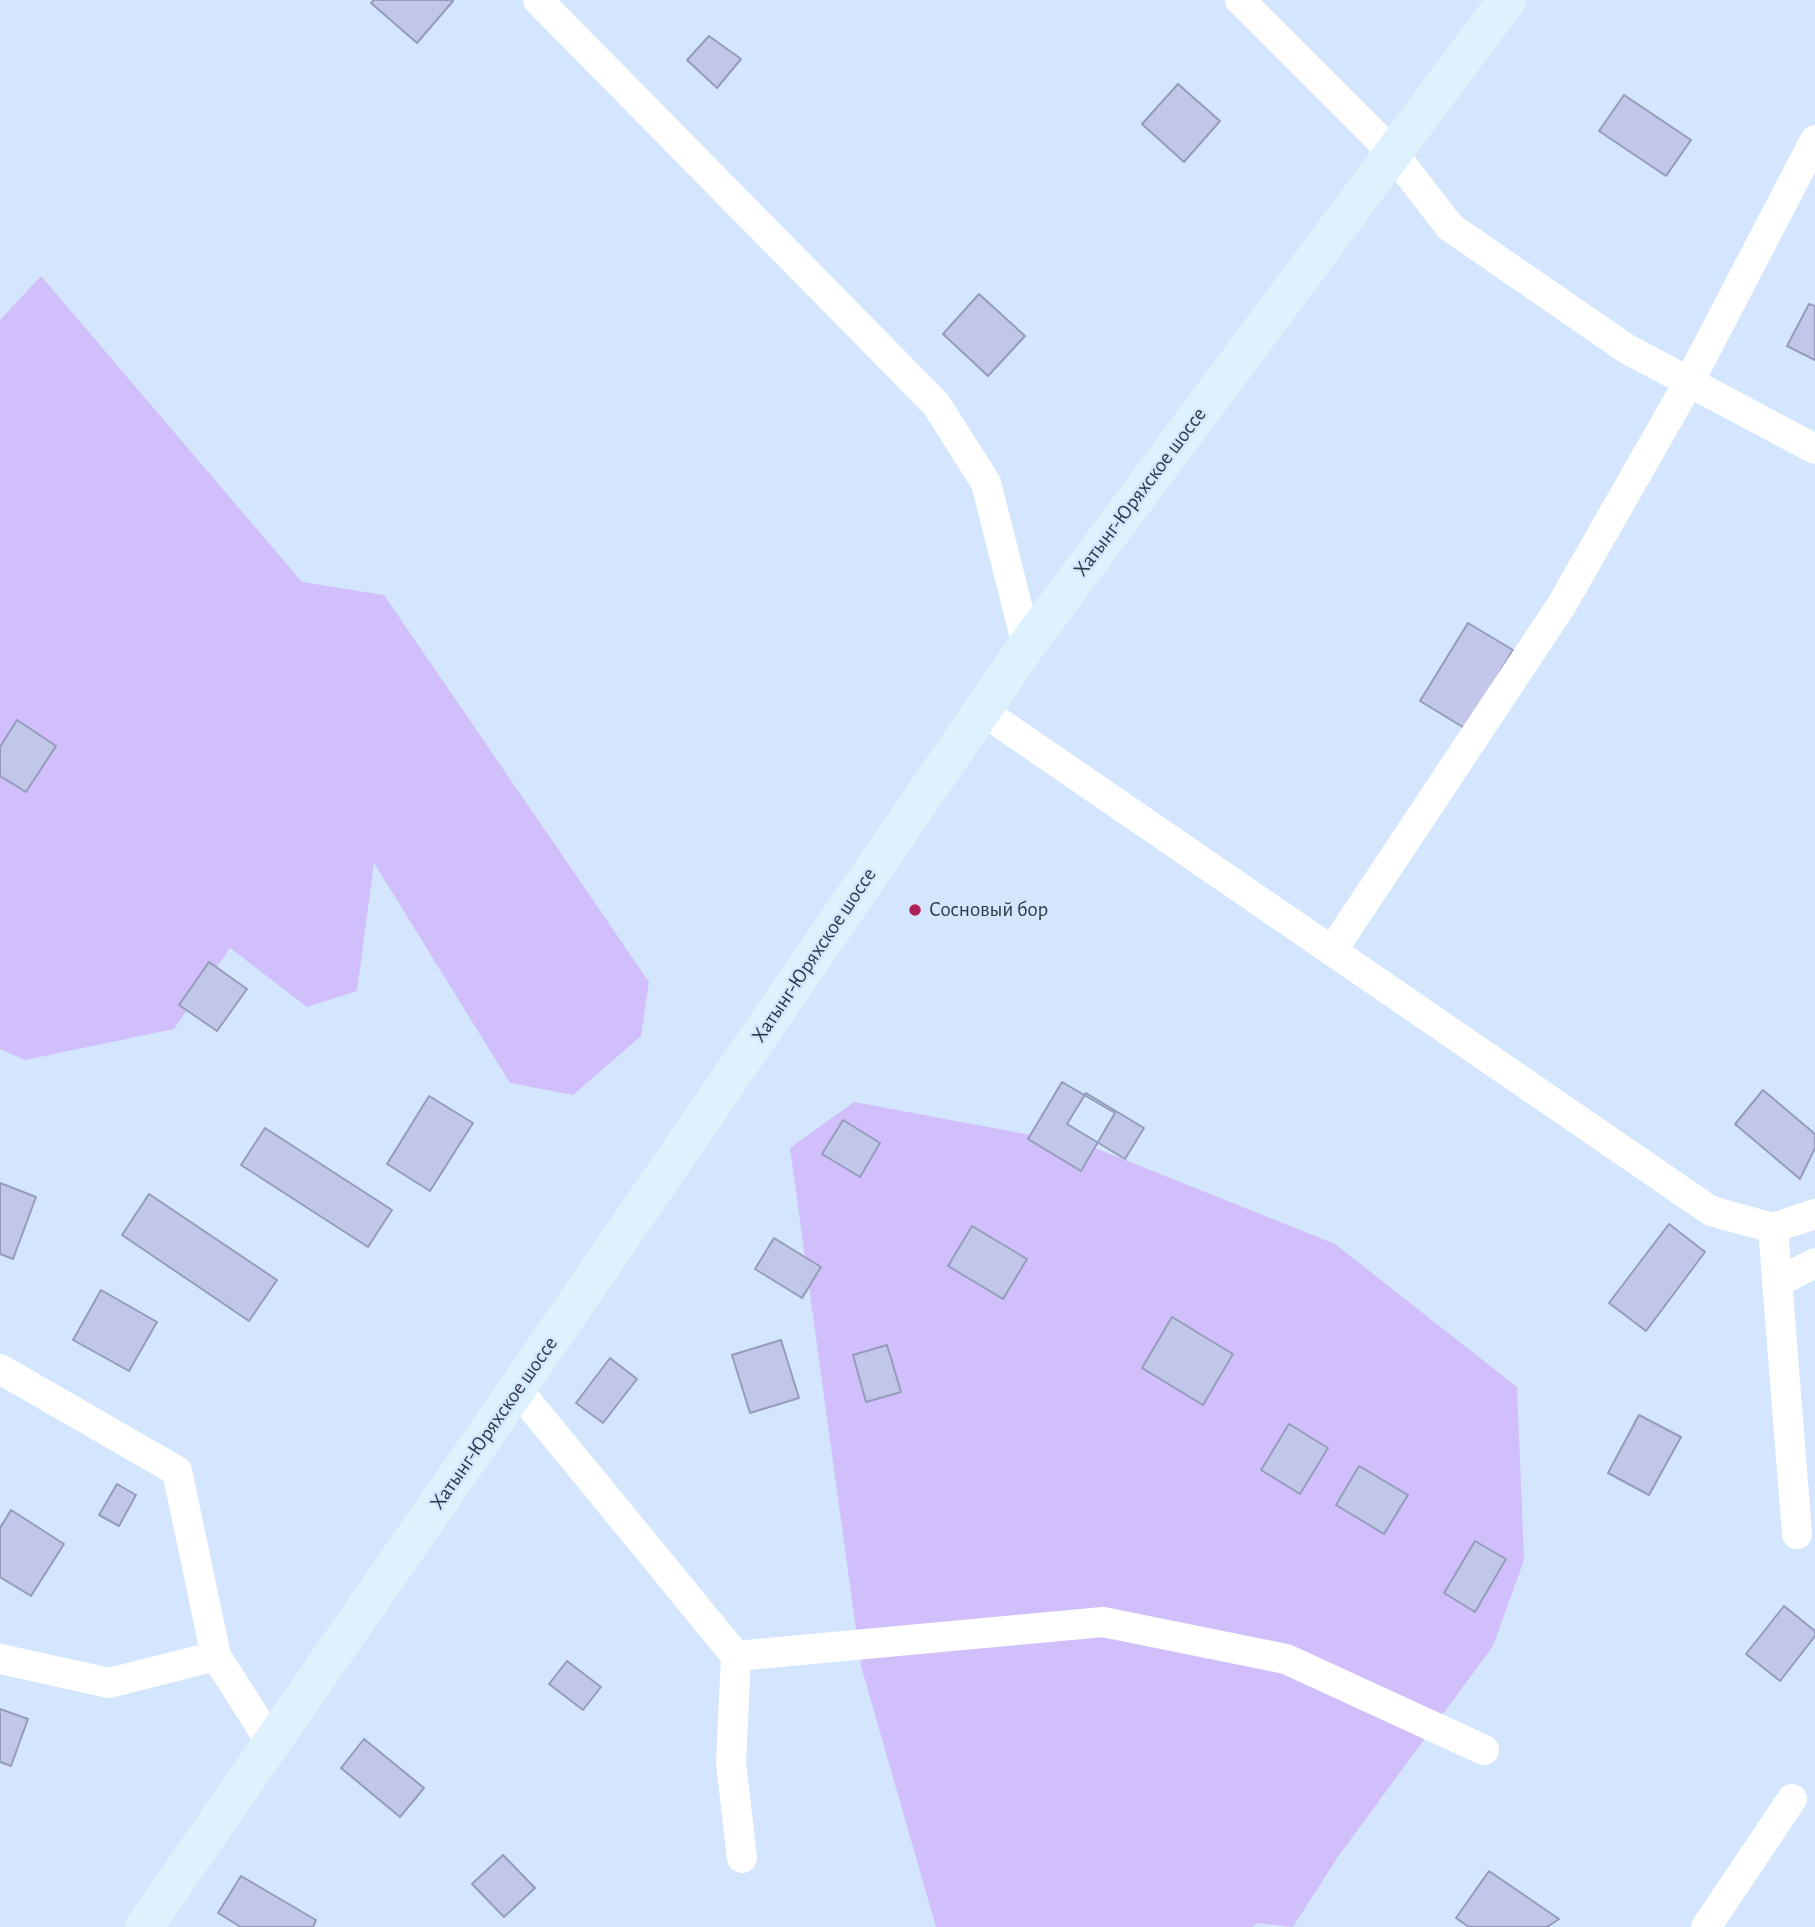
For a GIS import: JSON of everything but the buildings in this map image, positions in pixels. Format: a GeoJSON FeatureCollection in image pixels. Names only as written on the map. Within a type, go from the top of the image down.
{"type":"FeatureCollection","features":[{"type":"Feature","properties":{"kind":"main road","name":"Хатынг-Юряхское шоссе"},"geometry":{"type":"LineString","coordinates":[[144,1927],[517,1389],[981,710],[1507,0]]}},
{"type":"Feature","properties":{"kind":"street"},"geometry":{"type":"LineString","coordinates":[[538,0],[936,404],[986,483],[1027,645]]}},
{"type":"Feature","properties":{"kind":"street"},"geometry":{"type":"LineString","coordinates":[[1240,0],[1392,152],[1450,227],[1627,349],[1815,449]]}},
{"type":"Feature","properties":{"kind":"street"},"geometry":{"type":"LineString","coordinates":[[1332,951],[1561,606],[1689,382],[1815,140]]}},
{"type":"Feature","properties":{"kind":"street"},"geometry":{"type":"LineString","coordinates":[[981,710],[1711,1211],[1773,1228],[1815,1214]]}},
{"type":"Feature","properties":{"kind":"street"},"geometry":{"type":"LineString","coordinates":[[1773,1228],[1797,1534]]}},
{"type":"Feature","properties":{"kind":"street"},"geometry":{"type":"LineString","coordinates":[[1777,1282],[1815,1263]]}},
{"type":"Feature","properties":{"kind":"street"},"geometry":{"type":"LineString","coordinates":[[0,1368],[177,1471],[216,1656],[272,1744]]}},
{"type":"Feature","properties":{"kind":"street"},"geometry":{"type":"LineString","coordinates":[[517,1389],[736,1656],[731,1763],[742,1858]]}},
{"type":"Feature","properties":{"kind":"street"},"geometry":{"type":"LineString","coordinates":[[736,1656],[1103,1622],[1286,1659],[1484,1750]]}},
{"type":"Feature","properties":{"kind":"street"},"geometry":{"type":"LineString","coordinates":[[0,1658],[109,1683],[216,1656]]}},
{"type":"Feature","properties":{"kind":"street"},"geometry":{"type":"LineString","coordinates":[[1706,1927],[1792,1799]]}},
{"type":"Feature","properties":{"kind":"shaded area"},"geometry":{"type":"Polygon","coordinates":[[[41,276],[302,582],[384,595],[649,982],[641,1036],[573,1095],[510,1083],[374,863],[357,991],[307,1007],[230,948],[174,1029],[25,1060],[0,1049],[0,320],[41,276]]]}},
{"type":"Feature","properties":{"kind":"shaded area"},"geometry":{"type":"Polygon","coordinates":[[[854,1102],[1090,1146],[1335,1244],[1517,1387],[1524,1560],[1493,1646],[1337,1858],[1293,1927],[1257,1923],[1253,1927],[936,1927],[861,1666],[790,1148],[854,1102]]]}},
{"type":"Feature","properties":{"kind":"place","name":"Сосновый бор"},"geometry":{"type":"Point","coordinates":[915,910]}}]}
